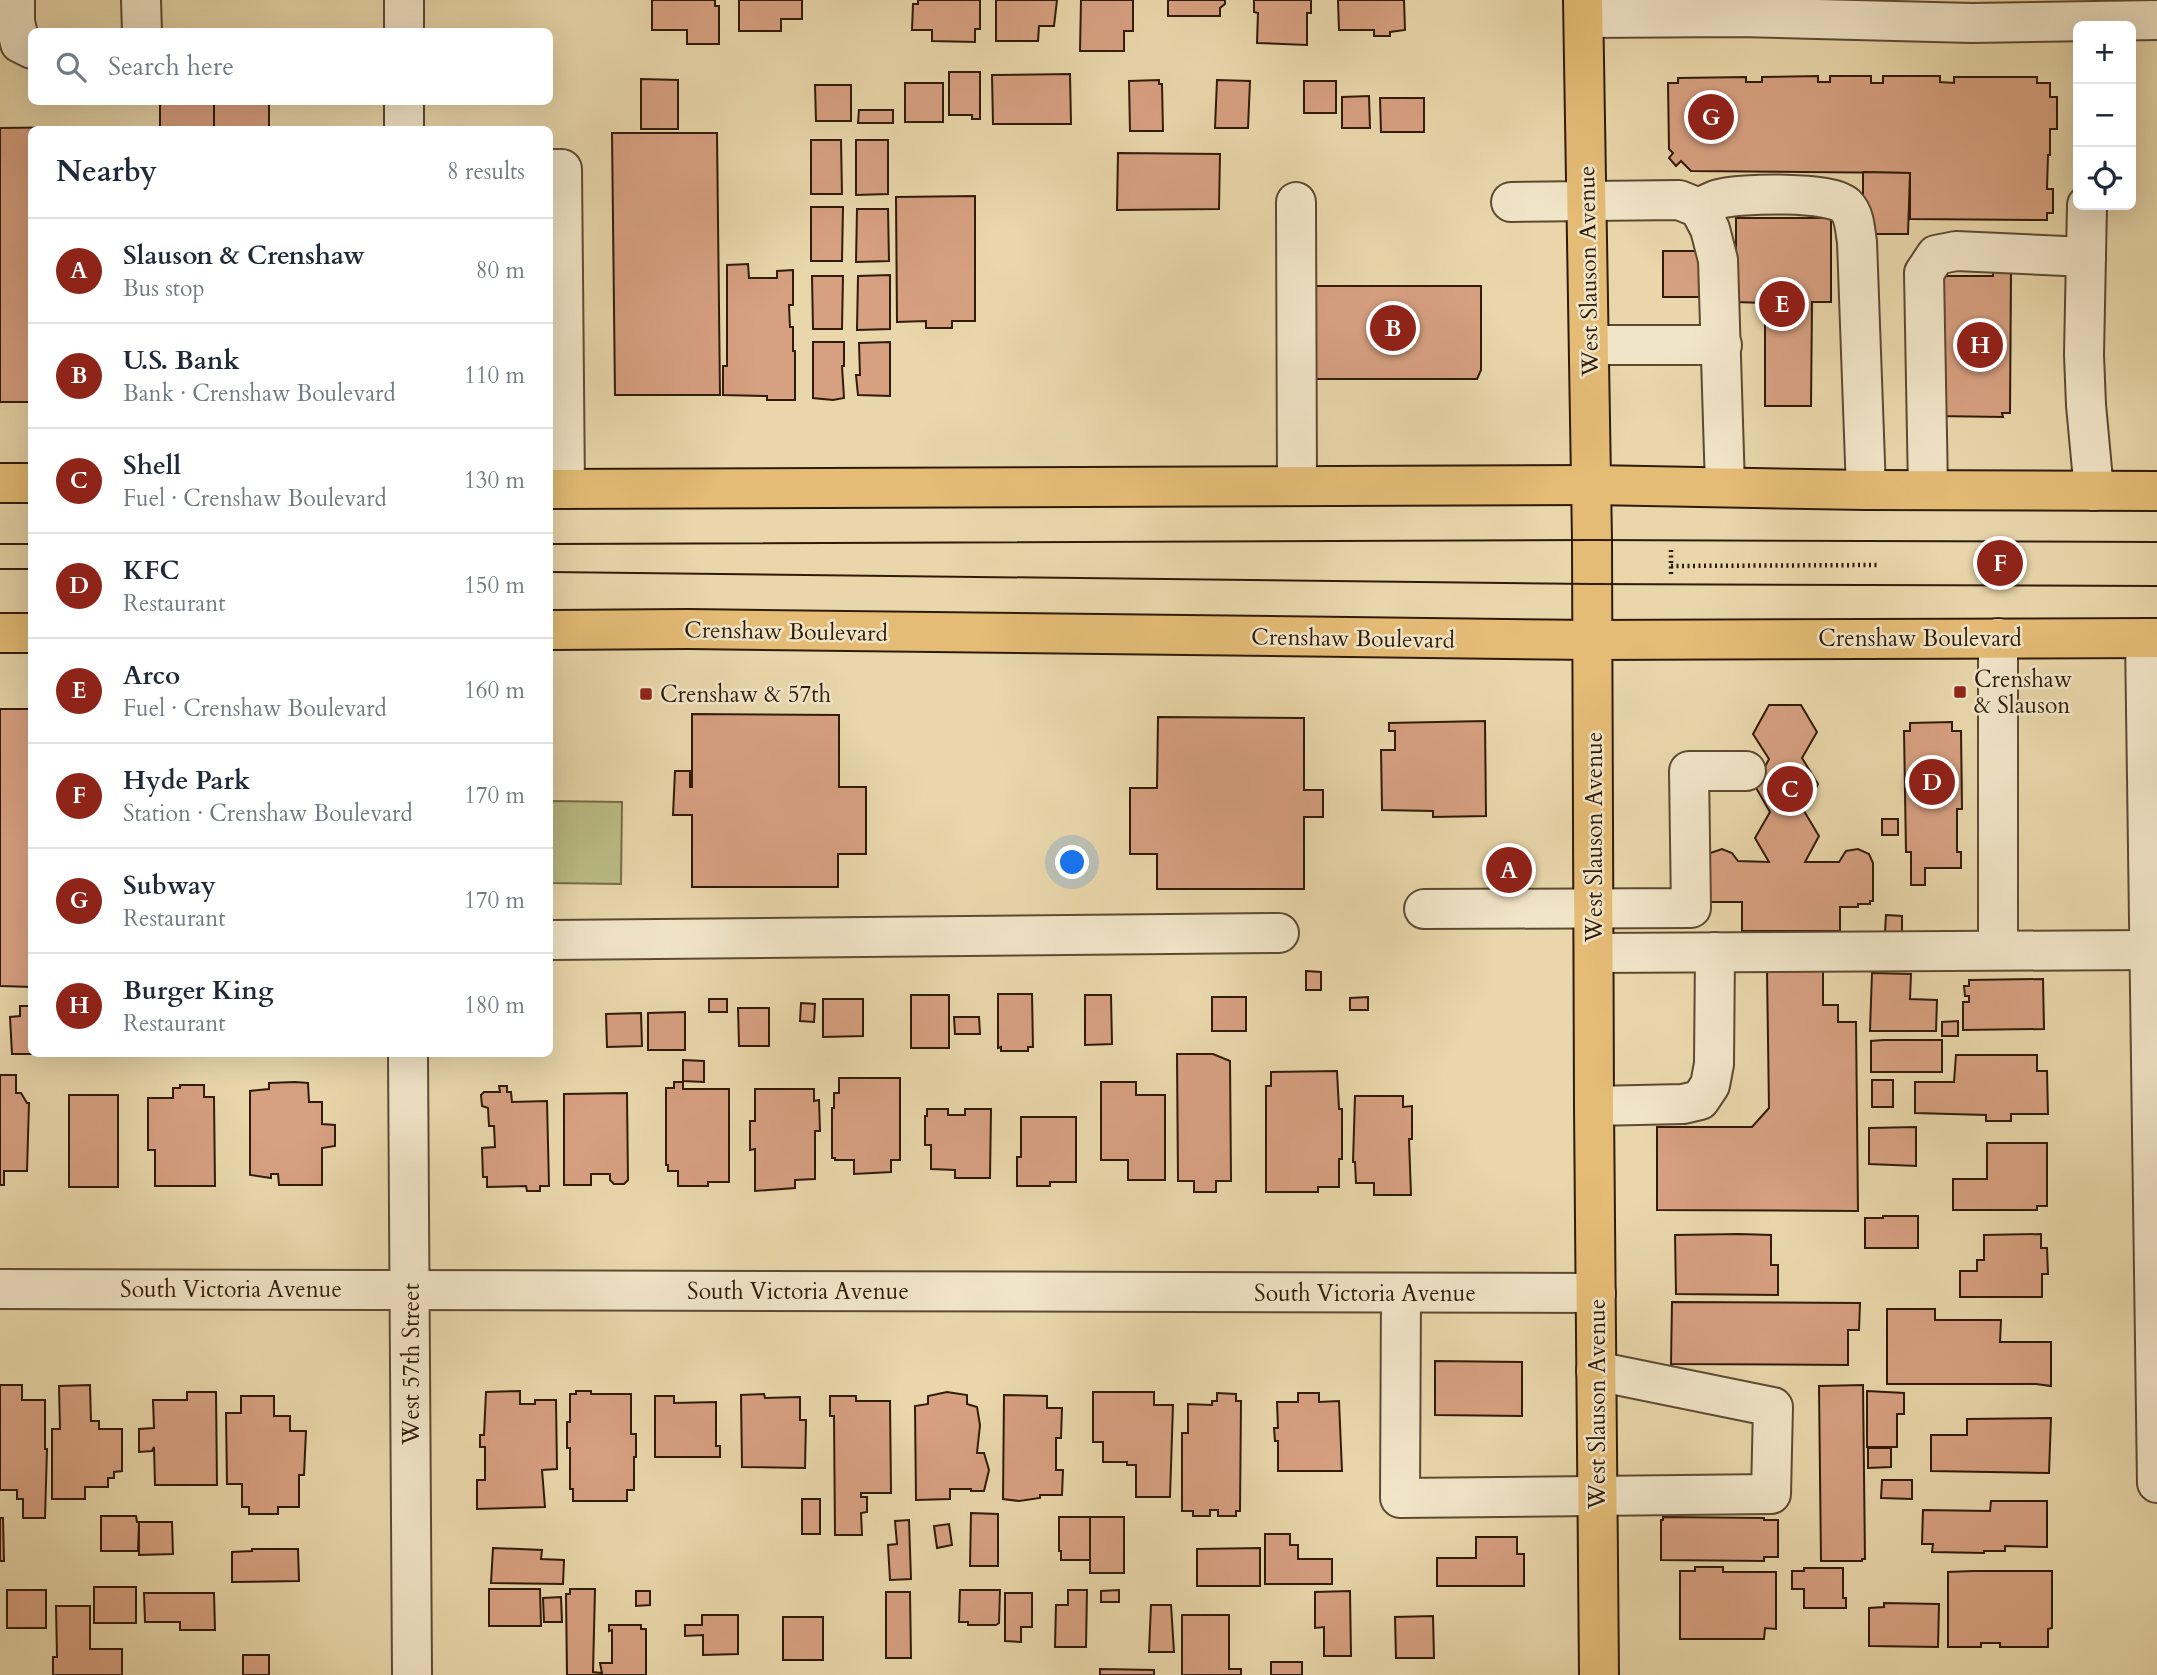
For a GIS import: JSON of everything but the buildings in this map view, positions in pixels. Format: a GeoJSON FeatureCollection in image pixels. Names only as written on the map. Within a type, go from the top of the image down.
{"type":"FeatureCollection","features":[{"type":"Feature","properties":{"kind":"main road","name":"West Slauson Avenue"},"geometry":{"type":"LineString","coordinates":[[1584,9],[1592,485],[1599,1675]]}},
{"type":"Feature","properties":{"kind":"main road"},"geometry":{"type":"LineString","coordinates":[[0,483],[28,483]]}},
{"type":"Feature","properties":{"kind":"main road"},"geometry":{"type":"LineString","coordinates":[[557,489],[1592,485],[2157,491]]}},
{"type":"Feature","properties":{"kind":"main road","name":"Crenshaw Boulevard"},"geometry":{"type":"LineString","coordinates":[[553,630],[688,629],[1592,640],[2151,638]]}},
{"type":"Feature","properties":{"kind":"main road"},"geometry":{"type":"LineString","coordinates":[[0,633],[28,633]]}},
{"type":"Feature","properties":{"kind":"street"},"geometry":{"type":"LineString","coordinates":[[15,0],[15,22],[20,43],[28,47]]}},
{"type":"Feature","properties":{"kind":"street"},"geometry":{"type":"LineString","coordinates":[[141,0],[142,28]]}},
{"type":"Feature","properties":{"kind":"street"},"geometry":{"type":"LineString","coordinates":[[404,0],[404,28]]}},
{"type":"Feature","properties":{"kind":"street"},"geometry":{"type":"LineString","coordinates":[[1584,9],[1793,10],[1972,23],[2086,16],[2157,20]]}},
{"type":"Feature","properties":{"kind":"street"},"geometry":{"type":"LineString","coordinates":[[404,105],[404,126]]}},
{"type":"Feature","properties":{"kind":"street"},"geometry":{"type":"LineString","coordinates":[[553,169],[562,169],[557,489]]}},
{"type":"Feature","properties":{"kind":"street"},"geometry":{"type":"LineString","coordinates":[[1699,208],[1718,199],[1741,196],[1813,195],[1831,197],[1846,204],[1853,217],[1857,242],[1866,490]]}},
{"type":"Feature","properties":{"kind":"street"},"geometry":{"type":"LineString","coordinates":[[1511,202],[1679,201],[1699,208],[1710,229],[1718,260],[1726,487]]}},
{"type":"Feature","properties":{"kind":"street"},"geometry":{"type":"LineString","coordinates":[[1296,202],[1297,486]]}},
{"type":"Feature","properties":{"kind":"street"},"geometry":{"type":"LineString","coordinates":[[2087,210],[2085,405],[2094,491]]}},
{"type":"Feature","properties":{"kind":"street"},"geometry":{"type":"LineString","coordinates":[[1928,490],[1924,272],[1936,254],[1956,251],[2086,257]]}},
{"type":"Feature","properties":{"kind":"street"},"geometry":{"type":"LineString","coordinates":[[1589,345],[1722,345]]}},
{"type":"Feature","properties":{"kind":"street"},"geometry":{"type":"LineString","coordinates":[[1998,638],[1998,949]]}},
{"type":"Feature","properties":{"kind":"street"},"geometry":{"type":"LineString","coordinates":[[2151,638],[2148,950],[2157,1483]]}},
{"type":"Feature","properties":{"kind":"street"},"geometry":{"type":"LineString","coordinates":[[1424,909],[1594,911],[1691,908],[1689,771],[1746,771]]}},
{"type":"Feature","properties":{"kind":"street"},"geometry":{"type":"LineString","coordinates":[[553,940],[1279,933]]}},
{"type":"Feature","properties":{"kind":"street"},"geometry":{"type":"LineString","coordinates":[[1594,953],[2148,950]]}},
{"type":"Feature","properties":{"kind":"street"},"geometry":{"type":"LineString","coordinates":[[1594,1105],[1684,1104],[1700,1100],[1710,1085],[1714,1064],[1715,952]]}},
{"type":"Feature","properties":{"kind":"street","name":"West 57th Street"},"geometry":{"type":"LineString","coordinates":[[408,1057],[412,1675]]}},
{"type":"Feature","properties":{"kind":"street","name":"South Victoria Avenue"},"geometry":{"type":"LineString","coordinates":[[0,1289],[1596,1293]]}},
{"type":"Feature","properties":{"kind":"street"},"geometry":{"type":"LineString","coordinates":[[1401,1293],[1400,1498],[1771,1494],[1773,1406],[1596,1371]]}},
{"type":"Feature","properties":{"kind":"path"},"geometry":{"type":"LineString","coordinates":[[1671,550],[1671,577]]}},
{"type":"Feature","properties":{"kind":"path"},"geometry":{"type":"LineString","coordinates":[[1671,566],[1877,565]]}},
{"type":"Feature","properties":{"kind":"green space"},"geometry":{"type":"Polygon","coordinates":[[[553,801],[622,802],[621,884],[553,883],[553,801]]]}},
{"type":"Feature","properties":{"kind":"tram line"},"geometry":{"type":"LineString","coordinates":[[553,544],[1592,540],[2157,542]]}},
{"type":"Feature","properties":{"kind":"tram line"},"geometry":{"type":"LineString","coordinates":[[0,544],[28,544]]}},
{"type":"Feature","properties":{"kind":"tram line"},"geometry":{"type":"LineString","coordinates":[[0,569],[28,569]]}},
{"type":"Feature","properties":{"kind":"tram line"},"geometry":{"type":"LineString","coordinates":[[553,572],[1592,584],[2157,586]]}},
{"type":"Feature","properties":{"kind":"place","name":"Subway"},"geometry":{"type":"Point","coordinates":[1711,117]}},
{"type":"Feature","properties":{"kind":"place","name":"Arco"},"geometry":{"type":"Point","coordinates":[1782,304]}},
{"type":"Feature","properties":{"kind":"place","name":"U.S. Bank"},"geometry":{"type":"Point","coordinates":[1393,328]}},
{"type":"Feature","properties":{"kind":"place","name":"Burger King"},"geometry":{"type":"Point","coordinates":[1980,345]}},
{"type":"Feature","properties":{"kind":"place","name":"Hyde Park"},"geometry":{"type":"Point","coordinates":[2000,563]}},
{"type":"Feature","properties":{"kind":"place","name":"Crenshaw & Slauson"},"geometry":{"type":"Point","coordinates":[1960,692]}},
{"type":"Feature","properties":{"kind":"place","name":"Crenshaw & 57th"},"geometry":{"type":"Point","coordinates":[646,694]}},
{"type":"Feature","properties":{"kind":"place","name":"KFC"},"geometry":{"type":"Point","coordinates":[1932,782]}},
{"type":"Feature","properties":{"kind":"place","name":"Shell"},"geometry":{"type":"Point","coordinates":[1790,789]}},
{"type":"Feature","properties":{"kind":"place","name":"Slauson & Crenshaw"},"geometry":{"type":"Point","coordinates":[1509,870]}}]}
